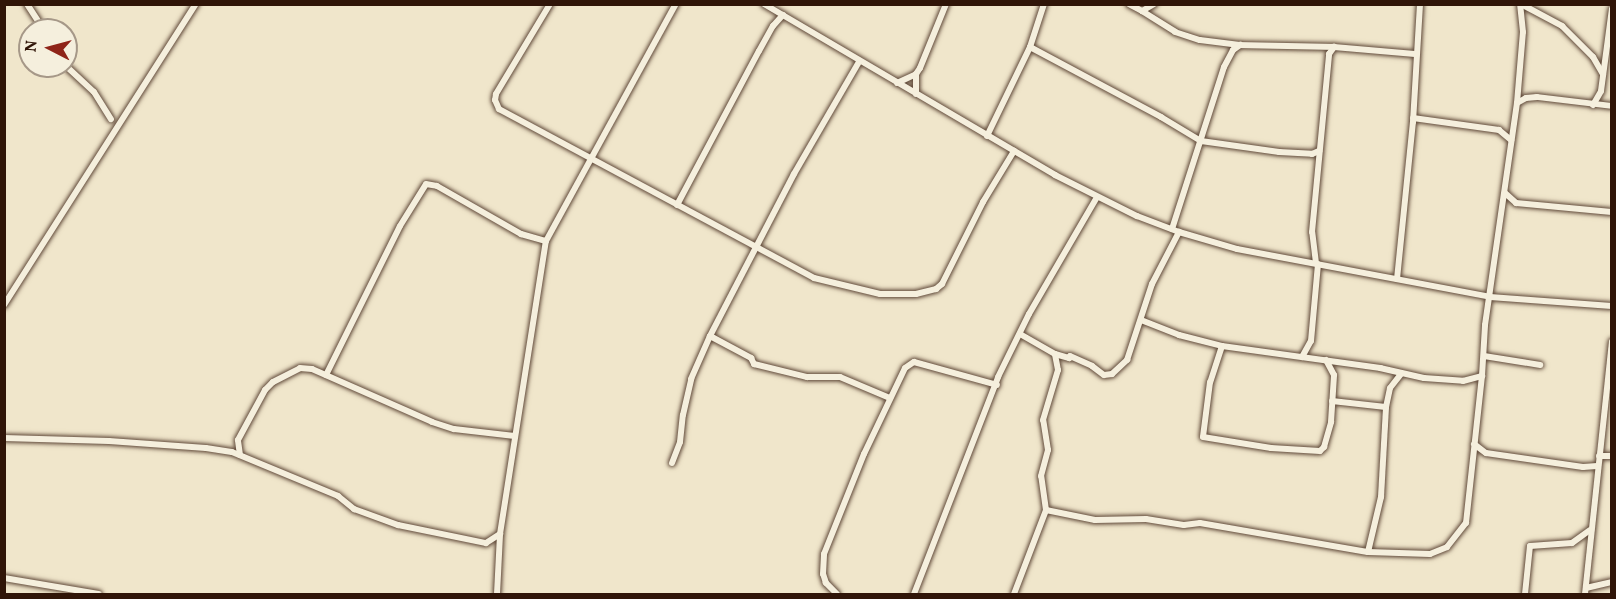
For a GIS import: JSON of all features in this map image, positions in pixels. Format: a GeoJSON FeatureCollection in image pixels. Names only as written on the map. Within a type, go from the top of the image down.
{"type":"FeatureCollection","features":[{"type":"Feature","properties":{"kind":"street"},"geometry":{"type":"LineString","coordinates":[[27,4],[37,18]]}},
{"type":"Feature","properties":{"kind":"street"},"geometry":{"type":"LineString","coordinates":[[4,305],[196,4]]}},
{"type":"Feature","properties":{"kind":"street"},"geometry":{"type":"LineString","coordinates":[[550,4],[502,82],[495,100],[503,112],[757,247],[802,274],[860,291],[880,294],[930,292],[942,284],[983,202],[1014,151]]}},
{"type":"Feature","properties":{"kind":"street"},"geometry":{"type":"LineString","coordinates":[[497,594],[500,534],[546,241],[676,4]]}},
{"type":"Feature","properties":{"kind":"street"},"geometry":{"type":"LineString","coordinates":[[764,4],[859,62],[1097,197],[1179,232],[1237,249],[1490,297],[1611,306]]}},
{"type":"Feature","properties":{"kind":"street"},"geometry":{"type":"LineString","coordinates":[[916,94],[916,74],[927,54],[946,4]]}},
{"type":"Feature","properties":{"kind":"street"},"geometry":{"type":"LineString","coordinates":[[987,136],[1030,47],[1044,4]]}},
{"type":"Feature","properties":{"kind":"street"},"geometry":{"type":"LineString","coordinates":[[1129,4],[1175,32],[1200,40],[1240,45],[1334,47],[1415,54]]}},
{"type":"Feature","properties":{"kind":"street"},"geometry":{"type":"LineString","coordinates":[[1397,279],[1413,118],[1415,54],[1420,4]]}},
{"type":"Feature","properties":{"kind":"street"},"geometry":{"type":"LineString","coordinates":[[1521,4],[1562,26],[1593,57],[1603,74]]}},
{"type":"Feature","properties":{"kind":"street"},"geometry":{"type":"LineString","coordinates":[[1046,510],[1095,520],[1146,519],[1184,525],[1200,523],[1368,552],[1430,554],[1448,547],[1466,523],[1484,356],[1485,325],[1517,103],[1523,32],[1521,4]]}},
{"type":"Feature","properties":{"kind":"street"},"geometry":{"type":"LineString","coordinates":[[1142,11],[1154,5],[1155,21]]}},
{"type":"Feature","properties":{"kind":"street"},"geometry":{"type":"LineString","coordinates":[[1593,105],[1601,91],[1611,9]]}},
{"type":"Feature","properties":{"kind":"street"},"geometry":{"type":"LineString","coordinates":[[677,205],[759,51],[773,26],[783,15]]}},
{"type":"Feature","properties":{"kind":"street"},"geometry":{"type":"LineString","coordinates":[[1172,229],[1228,55],[1240,45]]}},
{"type":"Feature","properties":{"kind":"street"},"geometry":{"type":"LineString","coordinates":[[1030,47],[1201,141],[1279,152],[1315,152]]}},
{"type":"Feature","properties":{"kind":"street"},"geometry":{"type":"LineString","coordinates":[[1315,359],[1310,348],[1317,263],[1312,232],[1318,160],[1315,152],[1326,64],[1334,47]]}},
{"type":"Feature","properties":{"kind":"street"},"geometry":{"type":"LineString","coordinates":[[672,463],[680,442],[683,415],[692,379],[710,336],[794,174],[859,62]]}},
{"type":"Feature","properties":{"kind":"street"},"geometry":{"type":"LineString","coordinates":[[897,83],[916,74]]}},
{"type":"Feature","properties":{"kind":"street"},"geometry":{"type":"LineString","coordinates":[[78,77],[94,92],[111,119]]}},
{"type":"Feature","properties":{"kind":"street"},"geometry":{"type":"LineString","coordinates":[[1517,103],[1537,97],[1611,106]]}},
{"type":"Feature","properties":{"kind":"street"},"geometry":{"type":"LineString","coordinates":[[1413,118],[1499,130],[1511,140]]}},
{"type":"Feature","properties":{"kind":"street"},"geometry":{"type":"LineString","coordinates":[[326,375],[400,226],[426,184],[437,186],[521,234],[546,241]]}},
{"type":"Feature","properties":{"kind":"street"},"geometry":{"type":"LineString","coordinates":[[1505,193],[1516,203],[1611,212]]}},
{"type":"Feature","properties":{"kind":"street"},"geometry":{"type":"LineString","coordinates":[[914,594],[997,385],[1020,334],[1097,197]]}},
{"type":"Feature","properties":{"kind":"street"},"geometry":{"type":"LineString","coordinates":[[1502,212],[1516,203]]}},
{"type":"Feature","properties":{"kind":"street"},"geometry":{"type":"LineString","coordinates":[[1020,334],[1055,354],[1069,358],[1070,356],[1092,366],[1104,375],[1112,374],[1127,360],[1152,284],[1179,232]]}},
{"type":"Feature","properties":{"kind":"street"},"geometry":{"type":"LineString","coordinates":[[1141,320],[1179,335],[1222,346],[1343,362],[1401,374],[1463,381],[1482,376]]}},
{"type":"Feature","properties":{"kind":"street"},"geometry":{"type":"LineString","coordinates":[[710,336],[751,358],[754,364],[807,377],[840,376],[890,398]]}},
{"type":"Feature","properties":{"kind":"street"},"geometry":{"type":"LineString","coordinates":[[1611,341],[1590,530],[1586,591],[1611,582]]}},
{"type":"Feature","properties":{"kind":"street"},"geometry":{"type":"LineString","coordinates":[[1222,346],[1210,382],[1203,432],[1206,439],[1271,448],[1320,451],[1324,447],[1331,422],[1334,375],[1343,362]]}},
{"type":"Feature","properties":{"kind":"street"},"geometry":{"type":"LineString","coordinates":[[1302,357],[1310,348]]}},
{"type":"Feature","properties":{"kind":"street"},"geometry":{"type":"LineString","coordinates":[[1014,594],[1046,510],[1041,476],[1048,450],[1044,420],[1058,370],[1055,354]]}},
{"type":"Feature","properties":{"kind":"street"},"geometry":{"type":"LineString","coordinates":[[1484,356],[1540,365]]}},
{"type":"Feature","properties":{"kind":"street"},"geometry":{"type":"LineString","coordinates":[[1326,360],[1334,375]]}},
{"type":"Feature","properties":{"kind":"street"},"geometry":{"type":"LineString","coordinates":[[837,594],[826,583],[823,574],[824,554],[905,368],[914,362],[997,385]]}},
{"type":"Feature","properties":{"kind":"street"},"geometry":{"type":"LineString","coordinates":[[240,455],[238,440],[273,382],[300,368],[326,375],[438,424],[454,429],[515,436]]}},
{"type":"Feature","properties":{"kind":"street"},"geometry":{"type":"LineString","coordinates":[[1368,552],[1381,497],[1386,407],[1390,388],[1401,374]]}},
{"type":"Feature","properties":{"kind":"street"},"geometry":{"type":"LineString","coordinates":[[1332,401],[1386,407]]}},
{"type":"Feature","properties":{"kind":"street"},"geometry":{"type":"LineString","coordinates":[[4,438],[192,446],[240,455],[338,496],[364,513],[398,525],[486,543],[500,534]]}},
{"type":"Feature","properties":{"kind":"street"},"geometry":{"type":"LineString","coordinates":[[1474,444],[1486,453],[1583,467],[1597,466]]}},
{"type":"Feature","properties":{"kind":"street"},"geometry":{"type":"LineString","coordinates":[[1599,456],[1611,456]]}},
{"type":"Feature","properties":{"kind":"street"},"geometry":{"type":"LineString","coordinates":[[1525,594],[1530,546],[1572,543],[1590,530]]}},
{"type":"Feature","properties":{"kind":"street"},"geometry":{"type":"LineString","coordinates":[[4,578],[99,594]]}}]}
